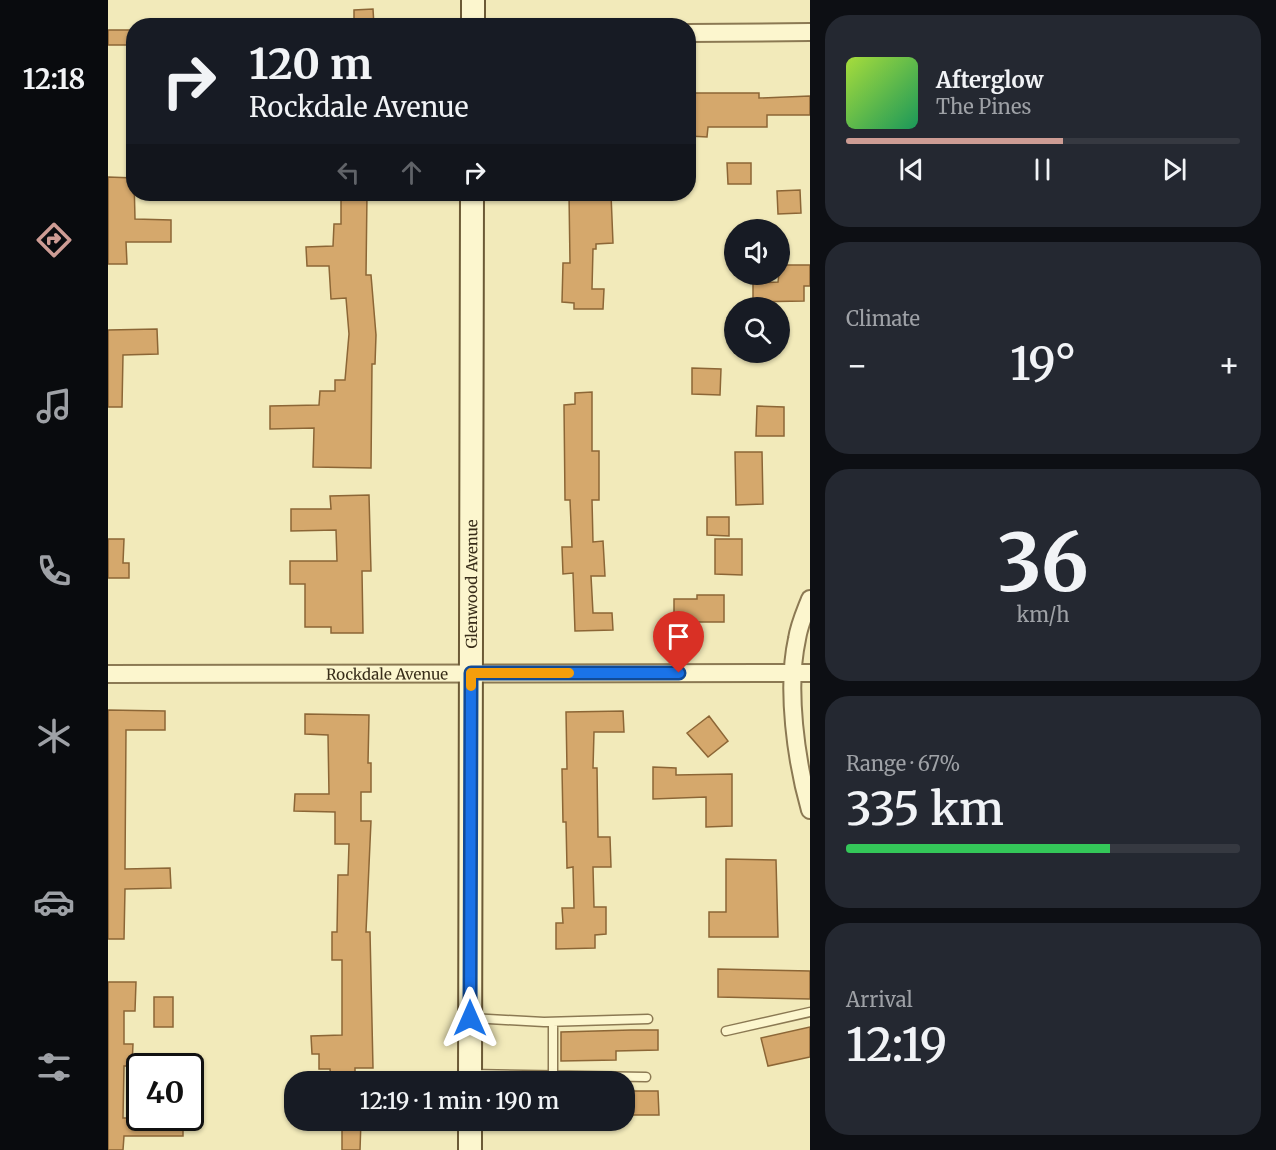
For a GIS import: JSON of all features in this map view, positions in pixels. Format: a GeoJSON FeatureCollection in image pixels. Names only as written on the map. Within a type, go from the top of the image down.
{"type":"FeatureCollection","features":[{"type":"Feature","properties":{"kind":"street"},"geometry":{"type":"LineString","coordinates":[[473,0],[473,18]]}},
{"type":"Feature","properties":{"kind":"street"},"geometry":{"type":"LineString","coordinates":[[696,33],[810,32]]}},
{"type":"Feature","properties":{"kind":"street","name":"Glenwood Avenue"},"geometry":{"type":"LineString","coordinates":[[470,1071],[472,201]]}},
{"type":"Feature","properties":{"kind":"street"},"geometry":{"type":"LineString","coordinates":[[810,599],[797,635],[802,673],[796,747],[810,810]]}},
{"type":"Feature","properties":{"kind":"street","name":"Rockdale Avenue"},"geometry":{"type":"LineString","coordinates":[[108,674],[802,673]]}},
{"type":"Feature","properties":{"kind":"street"},"geometry":{"type":"LineString","coordinates":[[470,1131],[470,1150]]}},
{"type":"Feature","properties":{"kind":"lane"},"geometry":{"type":"LineString","coordinates":[[726,1031],[810,1012]]}},
{"type":"Feature","properties":{"kind":"lane"},"geometry":{"type":"LineString","coordinates":[[470,1018],[553,1022],[648,1019]]}},
{"type":"Feature","properties":{"kind":"lane"},"geometry":{"type":"LineString","coordinates":[[553,1022],[553,1071]]}},
{"type":"Feature","properties":{"kind":"lane"},"geometry":{"type":"LineString","coordinates":[[635,1077],[646,1077]]}},
{"type":"Feature","properties":{"kind":"building"},"geometry":{"type":"Polygon","coordinates":[[[373,9],[374,18],[354,18],[354,10],[373,9]]]}},
{"type":"Feature","properties":{"kind":"building"},"geometry":{"type":"Polygon","coordinates":[[[108,30],[126,30],[126,45],[108,45],[108,30]]]}},
{"type":"Feature","properties":{"kind":"building"},"geometry":{"type":"Polygon","coordinates":[[[696,93],[759,93],[759,98],[810,96],[810,115],[767,115],[767,127],[708,127],[707,137],[696,136],[696,93]]]}},
{"type":"Feature","properties":{"kind":"building"},"geometry":{"type":"Polygon","coordinates":[[[727,163],[751,163],[751,184],[728,184],[727,163]]]}},
{"type":"Feature","properties":{"kind":"building"},"geometry":{"type":"Polygon","coordinates":[[[108,177],[126,178],[126,201],[135,201],[135,219],[171,220],[171,242],[126,242],[127,264],[108,264],[108,177]]]}},
{"type":"Feature","properties":{"kind":"building"},"geometry":{"type":"Polygon","coordinates":[[[800,190],[801,213],[778,214],[777,191],[800,190]]]}},
{"type":"Feature","properties":{"kind":"building"},"geometry":{"type":"Polygon","coordinates":[[[341,201],[367,201],[366,275],[371,275],[376,335],[375,364],[372,364],[371,468],[313,467],[314,428],[270,429],[270,406],[319,405],[320,391],[335,391],[335,380],[345,380],[349,334],[346,298],[331,299],[329,266],[307,266],[306,247],[333,246],[334,224],[341,224],[341,201]]]}},
{"type":"Feature","properties":{"kind":"building"},"geometry":{"type":"Polygon","coordinates":[[[569,201],[611,201],[613,243],[596,244],[596,249],[593,249],[592,289],[604,289],[603,309],[574,309],[574,303],[562,302],[563,263],[570,263],[569,201]]]}},
{"type":"Feature","properties":{"kind":"building"},"geometry":{"type":"Polygon","coordinates":[[[790,265],[810,265],[810,286],[804,286],[804,301],[790,301],[790,297],[753,297],[753,285],[790,285],[790,265]]]}},
{"type":"Feature","properties":{"kind":"building"},"geometry":{"type":"Polygon","coordinates":[[[157,329],[158,354],[123,355],[122,407],[108,407],[108,330],[157,329]]]}},
{"type":"Feature","properties":{"kind":"building"},"geometry":{"type":"Polygon","coordinates":[[[692,368],[721,369],[720,395],[692,394],[692,368]]]}},
{"type":"Feature","properties":{"kind":"building"},"geometry":{"type":"Polygon","coordinates":[[[592,392],[592,451],[599,451],[599,500],[592,500],[593,542],[603,541],[605,576],[591,576],[593,613],[612,613],[613,630],[575,631],[573,573],[563,574],[562,547],[572,547],[570,500],[565,500],[564,405],[575,404],[575,393],[592,392]]]}},
{"type":"Feature","properties":{"kind":"building"},"geometry":{"type":"Polygon","coordinates":[[[757,406],[784,407],[784,436],[756,436],[757,406]]]}},
{"type":"Feature","properties":{"kind":"building"},"geometry":{"type":"Polygon","coordinates":[[[735,452],[762,452],[763,504],[736,505],[735,452]]]}},
{"type":"Feature","properties":{"kind":"building"},"geometry":{"type":"Polygon","coordinates":[[[369,495],[371,571],[362,571],[363,633],[331,633],[331,627],[305,627],[305,584],[290,584],[290,561],[337,561],[336,530],[291,531],[291,509],[331,509],[330,496],[369,495]]]}},
{"type":"Feature","properties":{"kind":"building"},"geometry":{"type":"Polygon","coordinates":[[[707,517],[729,517],[729,536],[707,535],[707,517]]]}},
{"type":"Feature","properties":{"kind":"building"},"geometry":{"type":"Polygon","coordinates":[[[108,539],[124,539],[123,563],[129,563],[129,578],[108,578],[108,539]]]}},
{"type":"Feature","properties":{"kind":"building"},"geometry":{"type":"Polygon","coordinates":[[[715,539],[742,539],[742,575],[715,574],[715,539]]]}},
{"type":"Feature","properties":{"kind":"building"},"geometry":{"type":"Polygon","coordinates":[[[697,595],[724,595],[724,622],[674,622],[674,599],[697,599],[697,595]]]}},
{"type":"Feature","properties":{"kind":"building"},"geometry":{"type":"Polygon","coordinates":[[[108,710],[165,711],[165,730],[126,730],[125,869],[170,868],[171,888],[125,889],[124,939],[108,939],[108,710]]]}},
{"type":"Feature","properties":{"kind":"building"},"geometry":{"type":"Polygon","coordinates":[[[623,711],[624,732],[594,732],[593,768],[597,768],[598,837],[610,837],[611,867],[593,867],[594,907],[606,907],[606,934],[595,935],[595,948],[556,949],[556,923],[563,923],[562,908],[574,908],[573,867],[567,868],[566,822],[563,822],[562,769],[567,769],[566,712],[623,711]]]}},
{"type":"Feature","properties":{"kind":"building"},"geometry":{"type":"Polygon","coordinates":[[[305,714],[369,715],[368,763],[371,763],[371,792],[361,792],[361,821],[371,821],[366,932],[370,932],[373,1068],[355,1068],[355,1071],[319,1069],[319,1054],[312,1054],[311,1036],[342,1035],[342,960],[332,960],[332,932],[337,932],[338,875],[348,875],[349,844],[335,844],[335,812],[294,811],[295,794],[329,794],[328,735],[305,734],[305,714]]]}},
{"type":"Feature","properties":{"kind":"building"},"geometry":{"type":"Polygon","coordinates":[[[709,716],[728,741],[708,757],[687,733],[709,716]]]}},
{"type":"Feature","properties":{"kind":"building"},"geometry":{"type":"Polygon","coordinates":[[[653,767],[676,768],[676,775],[732,774],[732,826],[706,827],[706,797],[653,799],[653,767]]]}},
{"type":"Feature","properties":{"kind":"building"},"geometry":{"type":"Polygon","coordinates":[[[726,859],[776,860],[778,937],[709,937],[709,912],[726,912],[726,859]]]}},
{"type":"Feature","properties":{"kind":"building"},"geometry":{"type":"Polygon","coordinates":[[[718,969],[810,971],[810,999],[718,997],[718,969]]]}},
{"type":"Feature","properties":{"kind":"building"},"geometry":{"type":"Polygon","coordinates":[[[108,982],[136,982],[135,1011],[124,1011],[124,1044],[133,1044],[133,1053],[126,1053],[126,1066],[124,1066],[123,1118],[126,1118],[126,1131],[183,1131],[183,1136],[124,1136],[123,1150],[108,1150],[108,982]]]}},
{"type":"Feature","properties":{"kind":"building"},"geometry":{"type":"Polygon","coordinates":[[[154,997],[173,997],[173,1027],[154,1027],[154,997]]]}},
{"type":"Feature","properties":{"kind":"building"},"geometry":{"type":"Polygon","coordinates":[[[810,1027],[810,1057],[768,1066],[761,1038],[810,1027]]]}},
{"type":"Feature","properties":{"kind":"building"},"geometry":{"type":"Polygon","coordinates":[[[658,1030],[658,1050],[616,1051],[616,1060],[561,1061],[561,1032],[658,1030]]]}},
{"type":"Feature","properties":{"kind":"building"},"geometry":{"type":"Polygon","coordinates":[[[635,1091],[658,1091],[659,1115],[635,1115],[635,1091]]]}},
{"type":"Feature","properties":{"kind":"building"},"geometry":{"type":"Polygon","coordinates":[[[342,1131],[361,1131],[360,1150],[342,1150],[342,1131]]]}},
{"type":"Feature","properties":{"kind":"slow traffic"},"geometry":{"type":"LineString","coordinates":[[471,686],[471,673],[569,673]]}},
{"type":"Feature","properties":{"kind":"route"},"geometry":{"type":"LineString","coordinates":[[470,1018],[471,673],[679,673]]}}]}
